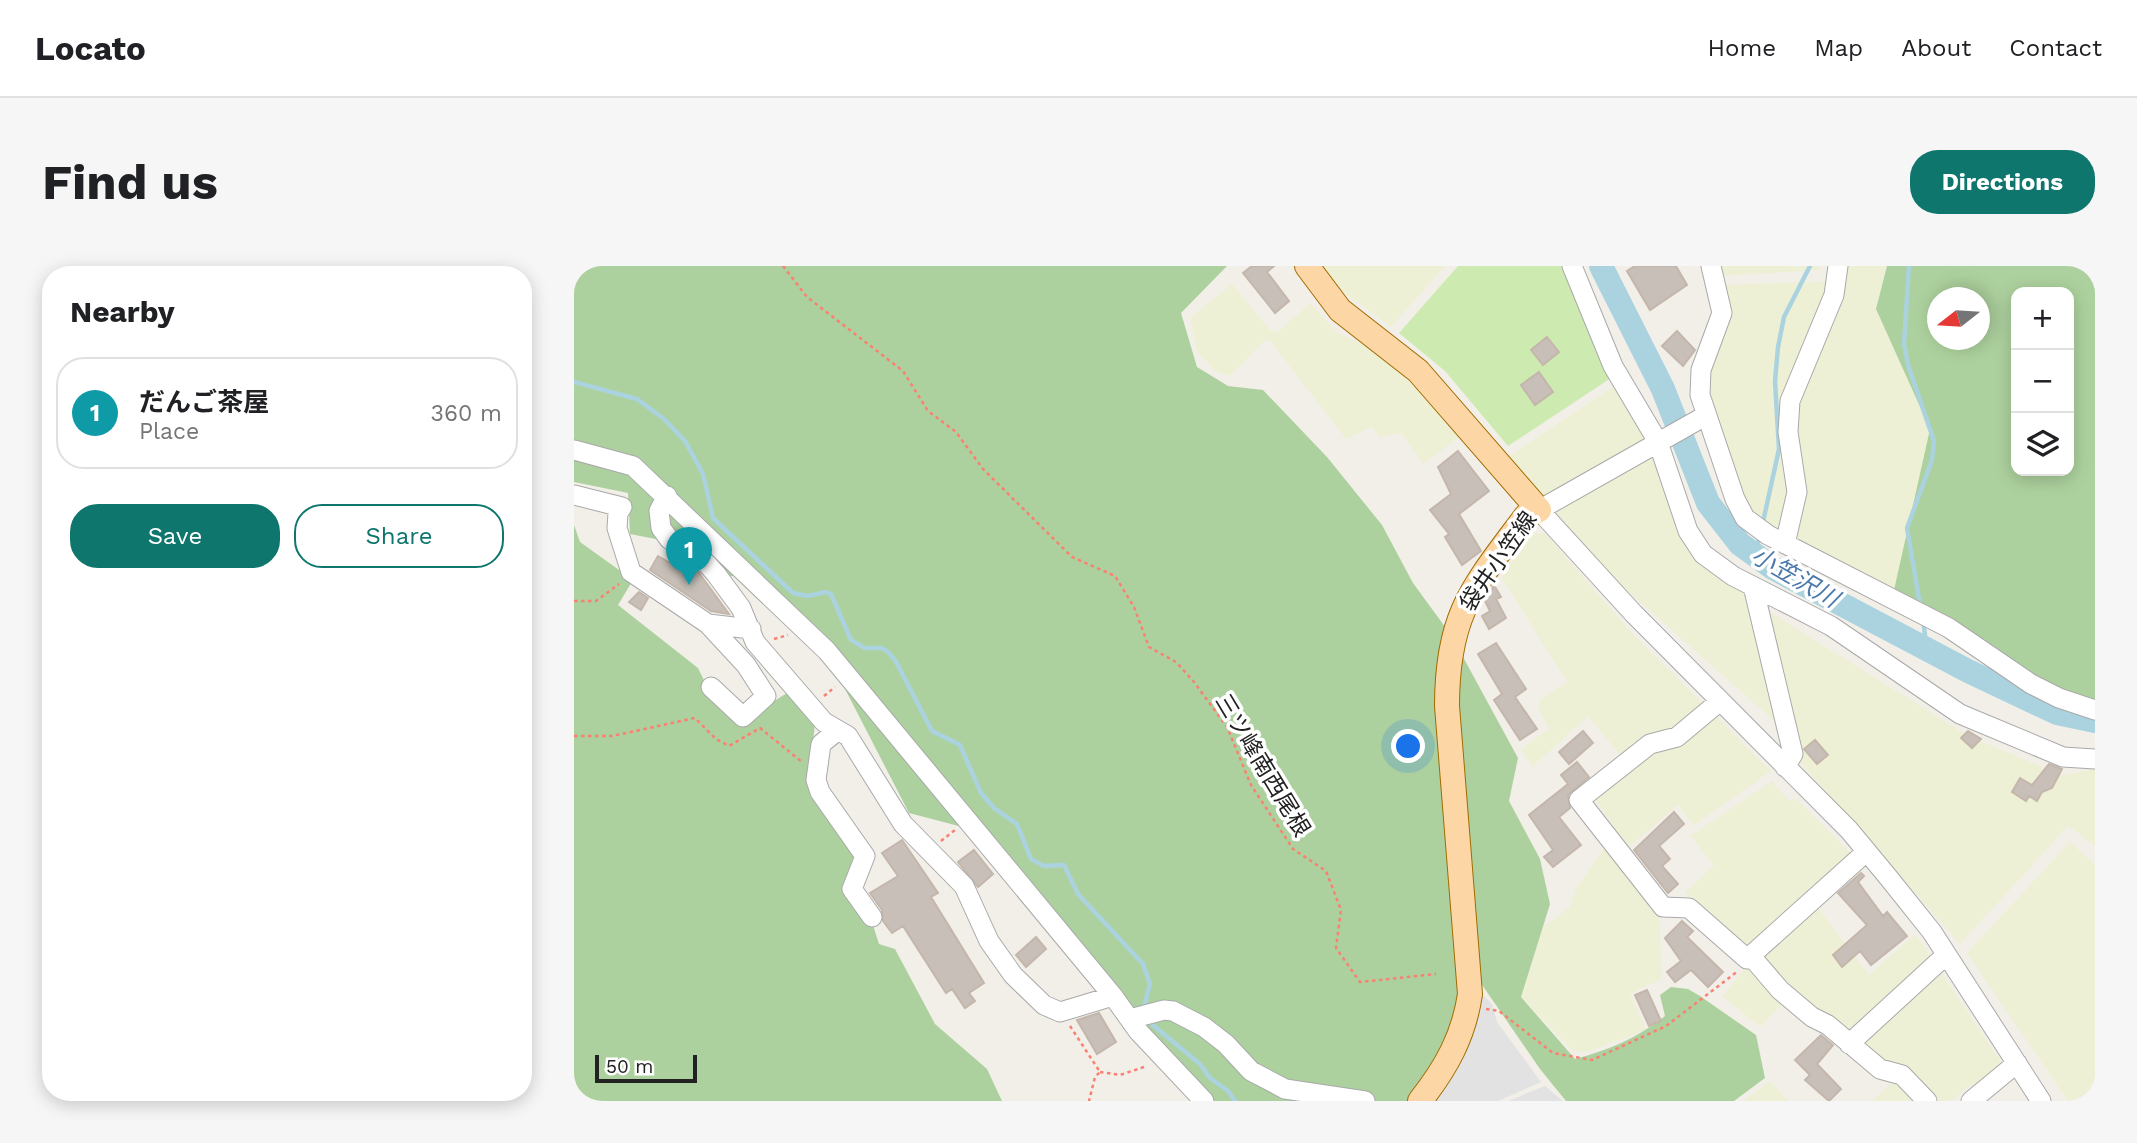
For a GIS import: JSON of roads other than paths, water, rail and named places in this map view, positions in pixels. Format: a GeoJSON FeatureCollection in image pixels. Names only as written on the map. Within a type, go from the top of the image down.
{"type":"FeatureCollection","features":[{"type":"Feature","properties":{"kind":"main road","name":"袋井小笠線"},"geometry":{"type":"LineString","coordinates":[[1307,266],[1340,310],[1418,371],[1539,510],[1526,516],[1470,594],[1457,622],[1447,667],[1447,706],[1470,962],[1468,1006],[1452,1054],[1420,1101]]}},
{"type":"Feature","properties":{"kind":"street"},"geometry":{"type":"LineString","coordinates":[[1572,266],[1613,366],[1658,442],[1688,531],[1703,554],[1753,586],[1830,626],[1960,714],[2063,757],[2095,759]]}},
{"type":"Feature","properties":{"kind":"street"},"geometry":{"type":"LineString","coordinates":[[1711,266],[1722,313],[1701,370],[1700,395],[1735,499],[1745,518],[1785,544],[1949,628],[2031,684],[2059,698],[2095,710]]}},
{"type":"Feature","properties":{"kind":"street"},"geometry":{"type":"LineString","coordinates":[[1785,544],[1797,492],[1788,432],[1790,401],[1834,295],[1838,266]]}},
{"type":"Feature","properties":{"kind":"street"},"geometry":{"type":"LineString","coordinates":[[1705,416],[1539,510],[1634,614],[1866,852],[1932,932],[2041,1101]]}},
{"type":"Feature","properties":{"kind":"street"},"geometry":{"type":"LineString","coordinates":[[574,446],[633,466],[806,630],[849,675],[1130,1018],[1204,1101]]}},
{"type":"Feature","properties":{"kind":"street"},"geometry":{"type":"LineString","coordinates":[[574,495],[622,507],[618,513],[617,527],[631,572],[708,624],[746,665],[766,696],[743,717],[711,687]]}},
{"type":"Feature","properties":{"kind":"street"},"geometry":{"type":"LineString","coordinates":[[667,496],[659,511],[661,528],[669,539],[707,564],[716,574],[741,608],[754,636],[810,706],[837,731],[848,736],[903,824],[964,886],[989,941],[1013,975],[1045,1005],[1060,1012],[1113,996]]}},
{"type":"Feature","properties":{"kind":"street"},"geometry":{"type":"LineString","coordinates":[[1753,586],[1793,754],[1785,766]]}},
{"type":"Feature","properties":{"kind":"street"},"geometry":{"type":"LineString","coordinates":[[708,624],[754,636]]}},
{"type":"Feature","properties":{"kind":"street"},"geometry":{"type":"LineString","coordinates":[[1720,701],[1677,737],[1650,744],[1580,800],[1663,907],[1689,908],[1749,957],[1780,990],[1880,1069],[1902,1075],[1927,1101]]}},
{"type":"Feature","properties":{"kind":"street"},"geometry":{"type":"LineString","coordinates":[[837,731],[821,744],[817,780],[820,792],[865,856],[852,889],[872,917]]}},
{"type":"Feature","properties":{"kind":"street"},"geometry":{"type":"LineString","coordinates":[[1749,957],[1866,852]]}},
{"type":"Feature","properties":{"kind":"street"},"geometry":{"type":"LineString","coordinates":[[1849,1044],[1946,955]]}},
{"type":"Feature","properties":{"kind":"street"},"geometry":{"type":"LineString","coordinates":[[1130,1018],[1164,1010],[1173,1011],[1204,1027],[1226,1044],[1251,1071],[1285,1089],[1365,1101]]}},
{"type":"Feature","properties":{"kind":"street"},"geometry":{"type":"LineString","coordinates":[[1971,1101],[2017,1063]]}},
{"type":"Feature","properties":{"kind":"waterway","name":"小笠沢川"},"geometry":{"type":"LineString","coordinates":[[1601,266],[1663,389],[1708,503],[1740,544],[1773,568],[1968,671],[2057,713],[2095,721]]}},
{"type":"Feature","properties":{"kind":"waterway"},"geometry":{"type":"LineString","coordinates":[[1763,522],[1779,449],[1775,381],[1778,347],[1784,317],[1810,266]]}},
{"type":"Feature","properties":{"kind":"waterway"},"geometry":{"type":"LineString","coordinates":[[1909,266],[1904,344],[1908,365],[1934,441],[1932,460],[1907,528],[1920,605]]}},
{"type":"Feature","properties":{"kind":"waterway"},"geometry":{"type":"LineString","coordinates":[[574,382],[637,399],[664,419],[685,441],[703,474],[713,518],[793,593],[808,596],[826,592],[831,594],[851,640],[865,648],[882,648],[888,652],[895,660],[932,731],[960,745],[981,793],[994,808],[1017,824],[1031,859],[1044,866],[1064,865],[1078,894],[1143,964],[1150,984],[1143,1011]]}},
{"type":"Feature","properties":{"kind":"waterway"},"geometry":{"type":"LineString","coordinates":[[1755,555],[1760,534]]}},
{"type":"Feature","properties":{"kind":"waterway"},"geometry":{"type":"LineString","coordinates":[[1923,620],[1927,650]]}},
{"type":"Feature","properties":{"kind":"waterway"},"geometry":{"type":"LineString","coordinates":[[1148,1021],[1200,1064],[1210,1078],[1228,1091],[1235,1101]]}},
{"type":"Feature","properties":{"kind":"place","name":"だんご茶屋"},"geometry":{"type":"Point","coordinates":[689,585]}}]}
